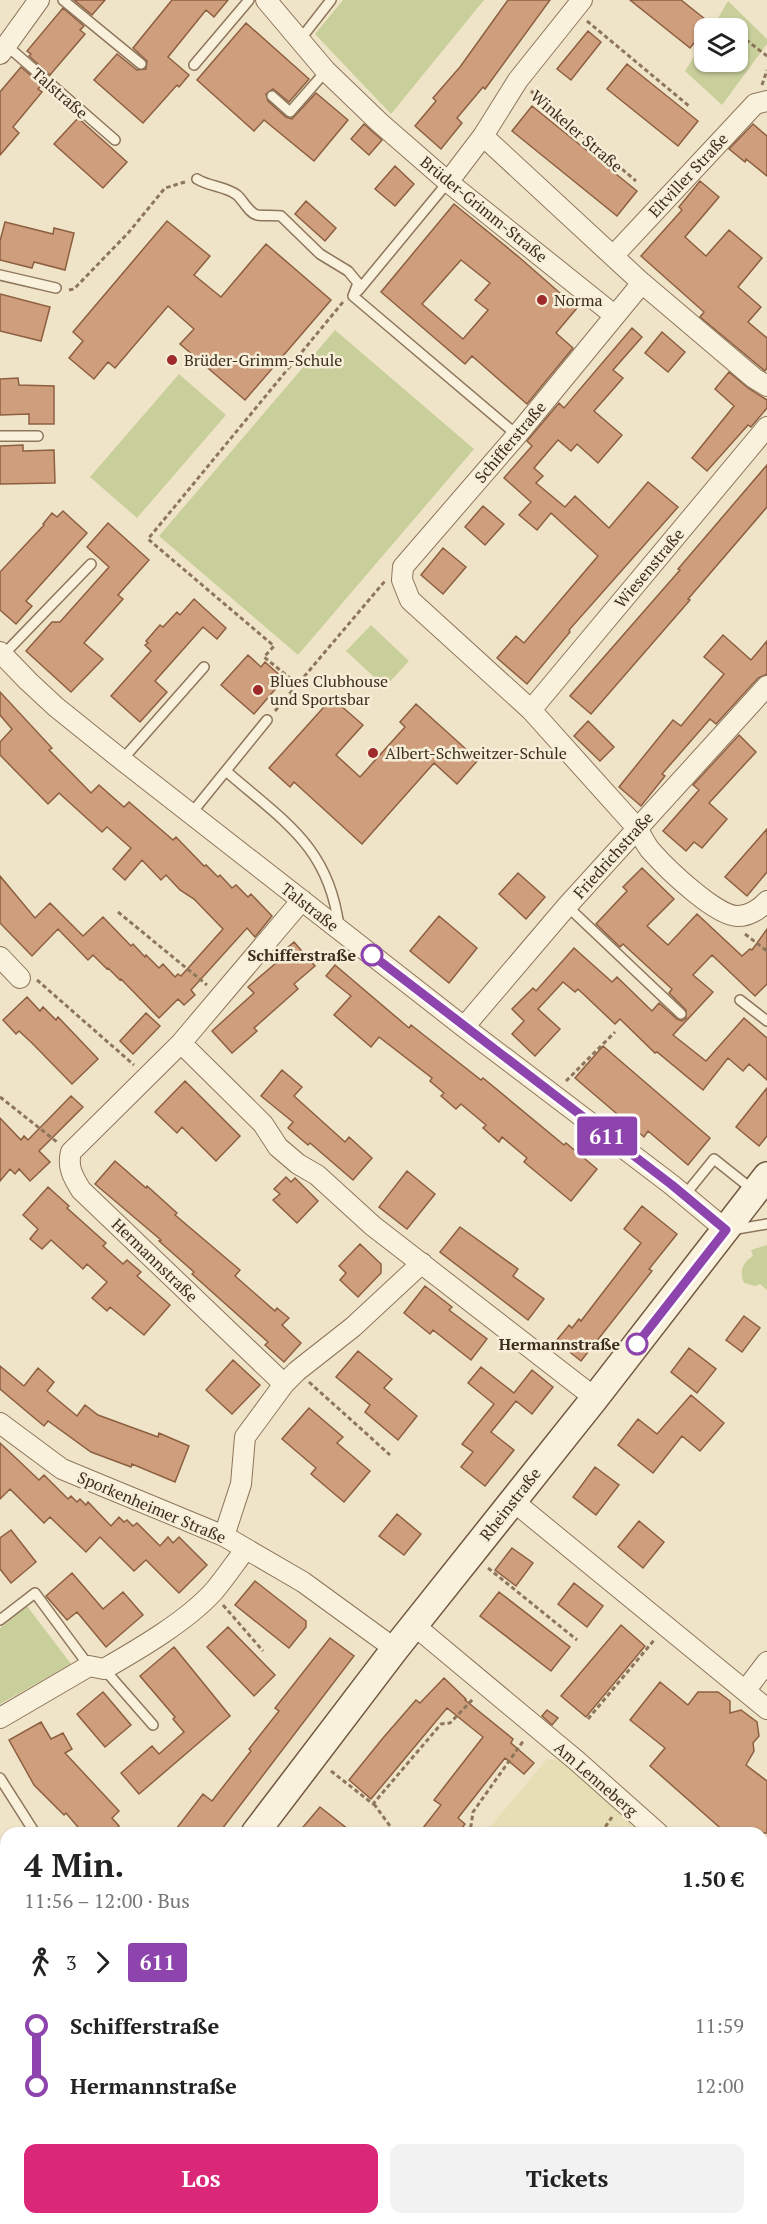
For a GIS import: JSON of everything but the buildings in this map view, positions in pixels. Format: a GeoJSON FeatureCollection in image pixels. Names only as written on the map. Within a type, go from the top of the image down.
{"type":"FeatureCollection","features":[{"type":"Feature","properties":{"kind":"street","name":"Talstraße"},"geometry":{"type":"LineString","coordinates":[[3,49],[39,0]]}},
{"type":"Feature","properties":{"kind":"street","name":"Brüder-Grimm-Straße"},"geometry":{"type":"LineString","coordinates":[[266,0],[326,71],[379,122],[448,182],[614,315]]}},
{"type":"Feature","properties":{"kind":"street","name":"Winkeler Straße"},"geometry":{"type":"LineString","coordinates":[[448,182],[483,136],[518,81],[578,5]]}},
{"type":"Feature","properties":{"kind":"street","name":"Eltviller Straße"},"geometry":{"type":"LineString","coordinates":[[614,255],[755,104],[767,101]]}},
{"type":"Feature","properties":{"kind":"street"},"geometry":{"type":"LineString","coordinates":[[483,136],[642,283],[754,378],[767,386]]}},
{"type":"Feature","properties":{"kind":"street"},"geometry":{"type":"LineString","coordinates":[[614,315],[642,283]]}},
{"type":"Feature","properties":{"kind":"street","name":"Schifferstraße"},"geometry":{"type":"LineString","coordinates":[[403,567],[517,435],[614,315]]}},
{"type":"Feature","properties":{"kind":"street","name":"Wiesenstraße"},"geometry":{"type":"LineString","coordinates":[[528,712],[767,427]]}},
{"type":"Feature","properties":{"kind":"street"},"geometry":{"type":"LineString","coordinates":[[403,567],[402,580],[410,600],[528,712],[638,828],[651,850],[676,877],[722,912],[737,917],[761,908],[767,902]]}},
{"type":"Feature","properties":{"kind":"street","name":"Talstraße"},"geometry":{"type":"LineString","coordinates":[[1,653],[56,707],[190,815],[726,1230]]}},
{"type":"Feature","properties":{"kind":"street","name":"Friedrichstraße"},"geometry":{"type":"LineString","coordinates":[[464,1027],[567,906],[767,686]]}},
{"type":"Feature","properties":{"kind":"street"},"geometry":{"type":"LineString","coordinates":[[71,1152],[181,1043],[302,900]]}},
{"type":"Feature","properties":{"kind":"street"},"geometry":{"type":"LineString","coordinates":[[0,957],[20,978]]}},
{"type":"Feature","properties":{"kind":"street"},"geometry":{"type":"LineString","coordinates":[[181,1043],[263,1124],[278,1147],[298,1164],[317,1174],[373,1226],[595,1398]]}},
{"type":"Feature","properties":{"kind":"street","name":"Hermannstraße"},"geometry":{"type":"LineString","coordinates":[[71,1152],[68,1161],[71,1174],[81,1190],[290,1377]]}},
{"type":"Feature","properties":{"kind":"street","name":"Rheinstraße"},"geometry":{"type":"LineString","coordinates":[[260,1827],[395,1649],[595,1398],[761,1184]]}},
{"type":"Feature","properties":{"kind":"street"},"geometry":{"type":"LineString","coordinates":[[224,1536],[241,1484],[245,1437],[290,1377],[353,1327],[422,1263]]}},
{"type":"Feature","properties":{"kind":"street","name":"Sporkenheimer Straße"},"geometry":{"type":"LineString","coordinates":[[0,1423],[62,1469],[224,1536],[303,1582],[395,1649]]}},
{"type":"Feature","properties":{"kind":"street"},"geometry":{"type":"LineString","coordinates":[[513,1501],[767,1709]]}},
{"type":"Feature","properties":{"kind":"street"},"geometry":{"type":"LineString","coordinates":[[0,1718],[140,1648],[212,1592],[245,1550]]}},
{"type":"Feature","properties":{"kind":"street","name":"Am Lenneberg"},"geometry":{"type":"LineString","coordinates":[[415,1626],[533,1727],[577,1761],[651,1827]]}},
{"type":"Feature","properties":{"kind":"street"},"geometry":{"type":"LineString","coordinates":[[745,1691],[767,1662]]}},
{"type":"Feature","properties":{"kind":"lane"},"geometry":{"type":"LineString","coordinates":[[63,0],[141,64]]}},
{"type":"Feature","properties":{"kind":"lane"},"geometry":{"type":"LineString","coordinates":[[194,65],[249,0]]}},
{"type":"Feature","properties":{"kind":"lane"},"geometry":{"type":"LineString","coordinates":[[299,41],[331,0]]}},
{"type":"Feature","properties":{"kind":"lane","name":"Talstraße"},"geometry":{"type":"LineString","coordinates":[[3,49],[115,140]]}},
{"type":"Feature","properties":{"kind":"lane"},"geometry":{"type":"LineString","coordinates":[[272,96],[290,112],[326,71]]}},
{"type":"Feature","properties":{"kind":"lane"},"geometry":{"type":"LineString","coordinates":[[197,178],[208,185],[225,189],[236,195],[253,213],[281,216],[320,254],[348,271],[358,283],[353,296]]}},
{"type":"Feature","properties":{"kind":"lane"},"geometry":{"type":"LineString","coordinates":[[353,296],[448,182]]}},
{"type":"Feature","properties":{"kind":"lane"},"geometry":{"type":"LineString","coordinates":[[0,275],[56,288]]}},
{"type":"Feature","properties":{"kind":"lane"},"geometry":{"type":"LineString","coordinates":[[353,296],[517,435]]}},
{"type":"Feature","properties":{"kind":"lane"},"geometry":{"type":"LineString","coordinates":[[0,436],[38,436]]}},
{"type":"Feature","properties":{"kind":"lane","name":"Talstraße"},"geometry":{"type":"LineString","coordinates":[[1,653],[91,564]]}},
{"type":"Feature","properties":{"kind":"lane"},"geometry":{"type":"LineString","coordinates":[[122,760],[204,667]]}},
{"type":"Feature","properties":{"kind":"lane"},"geometry":{"type":"LineString","coordinates":[[190,815],[267,720]]}},
{"type":"Feature","properties":{"kind":"lane"},"geometry":{"type":"LineString","coordinates":[[226,771],[291,828],[318,858],[329,880],[336,905],[339,929]]}},
{"type":"Feature","properties":{"kind":"lane"},"geometry":{"type":"LineString","coordinates":[[567,906],[681,1014]]}},
{"type":"Feature","properties":{"kind":"lane"},"geometry":{"type":"LineString","coordinates":[[740,1000],[767,1021]]}},
{"type":"Feature","properties":{"kind":"lane"},"geometry":{"type":"LineString","coordinates":[[684,1196],[714,1159],[761,1184]]}},
{"type":"Feature","properties":{"kind":"lane"},"geometry":{"type":"LineString","coordinates":[[726,1230],[767,1224]]}},
{"type":"Feature","properties":{"kind":"lane"},"geometry":{"type":"LineString","coordinates":[[0,1620],[35,1593],[97,1668],[153,1725]]}},
{"type":"Feature","properties":{"kind":"lane"},"geometry":{"type":"LineString","coordinates":[[0,1778],[31,1827]]}},
{"type":"Feature","properties":{"kind":"path"},"geometry":{"type":"LineString","coordinates":[[578,5],[689,106]]}},
{"type":"Feature","properties":{"kind":"path"},"geometry":{"type":"LineString","coordinates":[[748,41],[767,56]]}},
{"type":"Feature","properties":{"kind":"path","name":"Winkeler Straße"},"geometry":{"type":"LineString","coordinates":[[518,81],[636,181]]}},
{"type":"Feature","properties":{"kind":"path"},"geometry":{"type":"LineString","coordinates":[[56,288],[66,291],[74,289],[129,232],[165,188],[197,178]]}},
{"type":"Feature","properties":{"kind":"path"},"geometry":{"type":"LineString","coordinates":[[297,684],[264,657],[274,646],[148,539],[339,304],[353,296]]}},
{"type":"Feature","properties":{"kind":"path"},"geometry":{"type":"LineString","coordinates":[[267,720],[386,580],[403,567]]}},
{"type":"Feature","properties":{"kind":"path"},"geometry":{"type":"LineString","coordinates":[[118,912],[221,996]]}},
{"type":"Feature","properties":{"kind":"path"},"geometry":{"type":"LineString","coordinates":[[20,978],[34,976],[146,1076]]}},
{"type":"Feature","properties":{"kind":"path"},"geometry":{"type":"LineString","coordinates":[[562,1085],[615,1032]]}},
{"type":"Feature","properties":{"kind":"path"},"geometry":{"type":"LineString","coordinates":[[0,1097],[71,1152]]}},
{"type":"Feature","properties":{"kind":"path"},"geometry":{"type":"LineString","coordinates":[[290,1377],[390,1455]]}},
{"type":"Feature","properties":{"kind":"path","name":"Rheinstraße"},"geometry":{"type":"LineString","coordinates":[[482,1563],[577,1640]]}},
{"type":"Feature","properties":{"kind":"path"},"geometry":{"type":"LineString","coordinates":[[212,1592],[263,1651]]}},
{"type":"Feature","properties":{"kind":"path"},"geometry":{"type":"LineString","coordinates":[[588,1719],[665,1626]]}},
{"type":"Feature","properties":{"kind":"path"},"geometry":{"type":"LineString","coordinates":[[373,1804],[441,1724],[450,1723],[485,1685]]}},
{"type":"Feature","properties":{"kind":"path"},"geometry":{"type":"LineString","coordinates":[[470,1827],[473,1812],[533,1727]]}},
{"type":"Feature","properties":{"kind":"path"},"geometry":{"type":"LineString","coordinates":[[331,1771],[373,1804],[390,1827]]}},
{"type":"Feature","properties":{"kind":"shaded area"},"geometry":{"type":"Polygon","coordinates":[[[547,1759],[577,1761],[651,1827],[490,1827],[547,1759]]]}},
{"type":"Feature","properties":{"kind":"green space"},"geometry":{"type":"Polygon","coordinates":[[[343,0],[484,0],[391,114],[315,34],[343,0]]]}},
{"type":"Feature","properties":{"kind":"green space"},"geometry":{"type":"Polygon","coordinates":[[[728,1],[745,18],[718,18],[728,1]]]}},
{"type":"Feature","properties":{"kind":"green space"},"geometry":{"type":"Polygon","coordinates":[[[748,20],[767,39],[767,44],[748,70],[748,20]]]}},
{"type":"Feature","properties":{"kind":"green space"},"geometry":{"type":"Polygon","coordinates":[[[694,57],[694,72],[746,72],[722,105],[685,71],[694,57]]]}},
{"type":"Feature","properties":{"kind":"green space"},"geometry":{"type":"Polygon","coordinates":[[[335,330],[474,449],[298,655],[159,536],[335,330]]]}},
{"type":"Feature","properties":{"kind":"green space"},"geometry":{"type":"Polygon","coordinates":[[[179,374],[226,415],[137,518],[90,477],[179,374]]]}},
{"type":"Feature","properties":{"kind":"green space"},"geometry":{"type":"Polygon","coordinates":[[[371,625],[409,661],[385,687],[346,651],[371,625]]]}},
{"type":"Feature","properties":{"kind":"green space"},"geometry":{"type":"Polygon","coordinates":[[[767,1245],[767,1290],[760,1284],[755,1286],[744,1283],[742,1271],[744,1264],[753,1256],[751,1250],[767,1245]]]}},
{"type":"Feature","properties":{"kind":"green space"},"geometry":{"type":"Polygon","coordinates":[[[27,1606],[71,1664],[0,1704],[0,1628],[27,1606]]]}},
{"type":"Feature","properties":{"kind":"bus line","name":"611"},"geometry":{"type":"LineString","coordinates":[[372,955],[672,1185],[726,1230],[637,1344]]}},
{"type":"Feature","properties":{"kind":"place","name":"Norma"},"geometry":{"type":"Point","coordinates":[542,300]}},
{"type":"Feature","properties":{"kind":"place","name":"Brüder-Grimm-Schule"},"geometry":{"type":"Point","coordinates":[172,360]}},
{"type":"Feature","properties":{"kind":"place","name":"Blues Clubhouse und Sportsbar"},"geometry":{"type":"Point","coordinates":[258,690]}},
{"type":"Feature","properties":{"kind":"place","name":"Albert-Schweitzer-Schule"},"geometry":{"type":"Point","coordinates":[373,753]}},
{"type":"Feature","properties":{"kind":"place","name":"Schifferstraße"},"geometry":{"type":"Point","coordinates":[372,955]}},
{"type":"Feature","properties":{"kind":"place","name":"Hermannstraße"},"geometry":{"type":"Point","coordinates":[637,1344]}}]}
